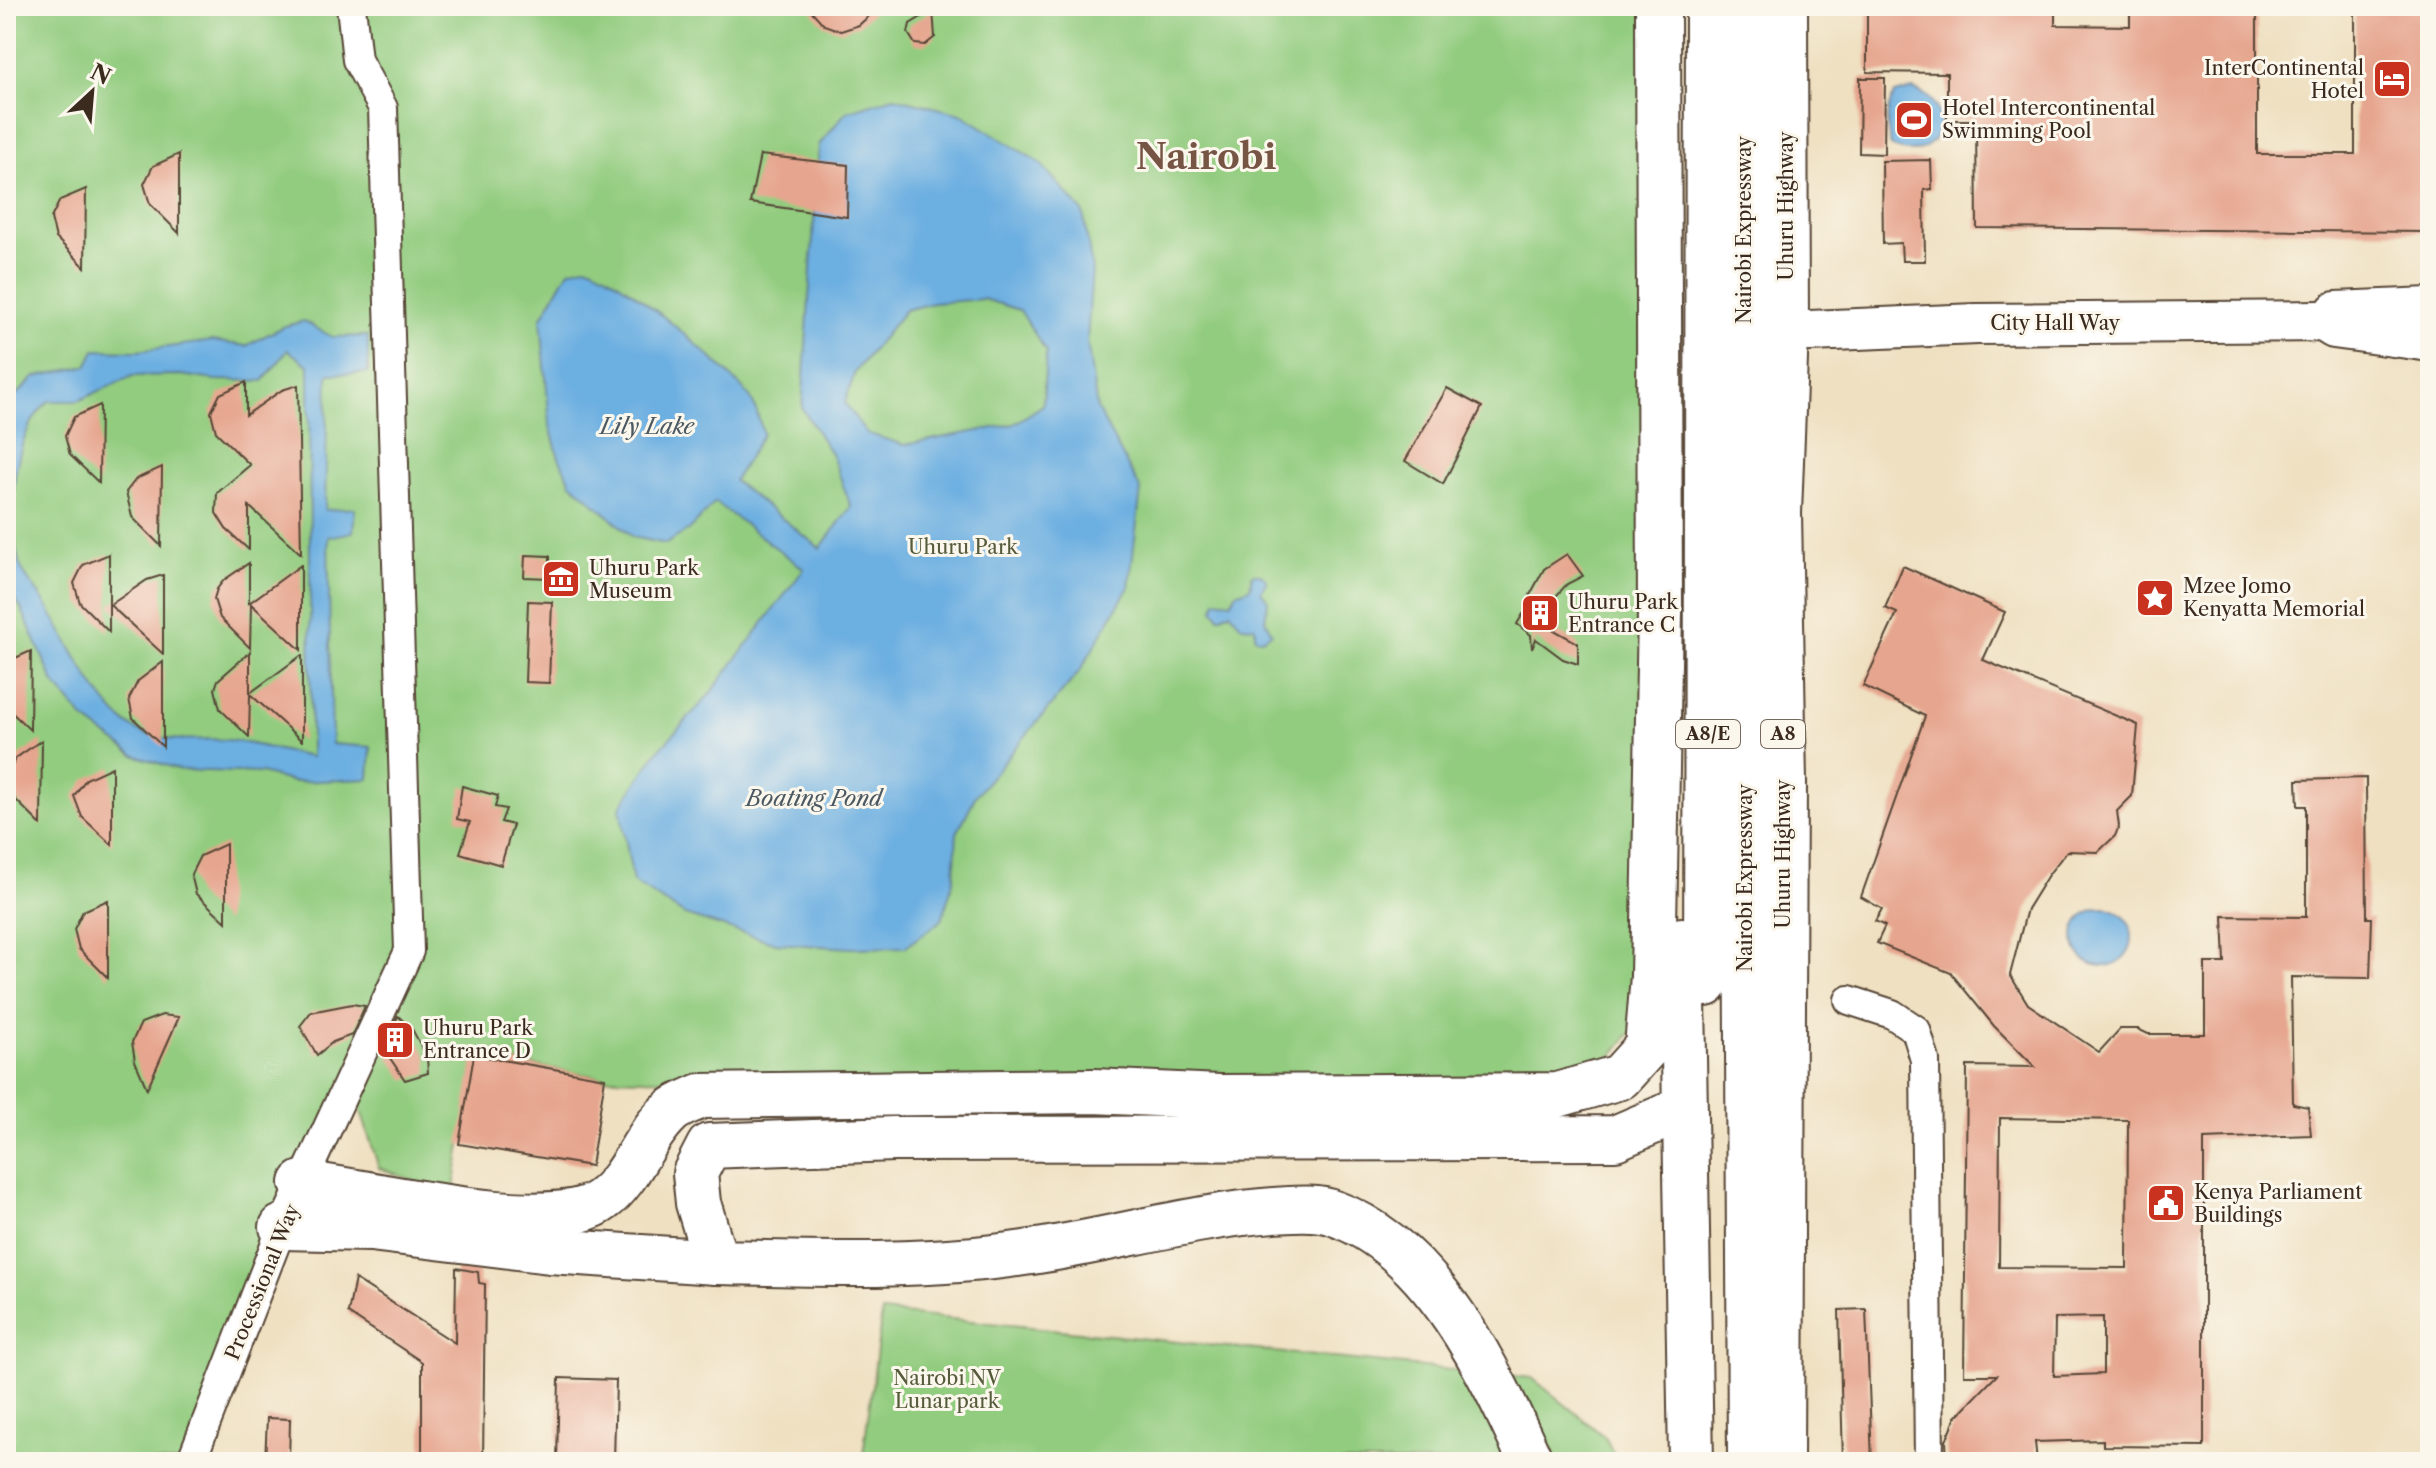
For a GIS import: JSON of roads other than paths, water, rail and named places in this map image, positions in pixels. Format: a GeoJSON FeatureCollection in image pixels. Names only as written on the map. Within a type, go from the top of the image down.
{"type":"FeatureCollection","features":[{"type":"Feature","properties":{"kind":"highway"},"geometry":{"type":"LineString","coordinates":[[302,1183],[483,1211],[553,1214],[585,1211],[605,1199],[670,1112],[701,1096],[802,1093],[973,1095],[1094,1091],[1219,1097],[1557,1095],[1620,1077],[1647,1047],[1653,976],[1660,613],[1658,6]]}},
{"type":"Feature","properties":{"kind":"highway"},"geometry":{"type":"LineString","coordinates":[[1681,6],[1685,287],[1683,1109],[1691,1462]]}},
{"type":"Feature","properties":{"kind":"highway","name":"Nairobi Expressway"},"geometry":{"type":"LineString","coordinates":[[1707,1462],[1708,6]]}},
{"type":"Feature","properties":{"kind":"highway","name":"Nairobi Expressway"},"geometry":{"type":"LineString","coordinates":[[1743,6],[1750,1462]]}},
{"type":"Feature","properties":{"kind":"highway","name":"Uhuru Highway"},"geometry":{"type":"LineString","coordinates":[[1781,1462],[1784,782],[1779,513],[1786,332],[1785,6]]}},
{"type":"Feature","properties":{"kind":"highway"},"geometry":{"type":"LineString","coordinates":[[716,1262],[698,1203],[695,1173],[709,1146],[894,1139],[1615,1138],[1683,1109]]}},
{"type":"Feature","properties":{"kind":"highway"},"geometry":{"type":"LineString","coordinates":[[282,1227],[371,1229],[550,1251],[716,1262],[899,1262],[1023,1254],[1225,1214],[1331,1211],[1366,1227],[1415,1267],[1486,1364],[1531,1462]]}},
{"type":"Feature","properties":{"kind":"street","name":"Processional Way"},"geometry":{"type":"LineString","coordinates":[[191,1462],[282,1227],[409,951],[383,108],[357,60],[351,6]]}},
{"type":"Feature","properties":{"kind":"street","name":"City Hall Way"},"geometry":{"type":"LineString","coordinates":[[2323,321],[2335,312],[2430,308]]}},
{"type":"Feature","properties":{"kind":"street","name":"City Hall Way"},"geometry":{"type":"LineString","coordinates":[[1786,332],[1977,324],[2323,321],[2334,328],[2430,341]]}},
{"type":"Feature","properties":{"kind":"street"},"geometry":{"type":"LineString","coordinates":[[1849,1000],[1892,1014],[1916,1030],[1925,1060],[1929,1462]]}},
{"type":"Feature","properties":{"kind":"water","name":"Hotel Intercontinental Swimming Pool"},"geometry":{"type":"Polygon","coordinates":[[[1913,89],[1928,97],[1937,108],[1940,121],[1931,143],[1921,149],[1907,151],[1891,146],[1887,120],[1895,94],[1913,89]]]}},
{"type":"Feature","properties":{"kind":"water","name":"Boating Pond"},"geometry":{"type":"Polygon","coordinates":[[[894,97],[961,114],[1040,163],[1083,212],[1092,269],[1087,341],[1097,409],[1141,490],[1129,587],[1080,671],[976,795],[957,833],[954,878],[942,920],[905,947],[850,948],[776,943],[685,915],[633,882],[620,808],[656,753],[710,694],[804,569],[715,502],[690,529],[666,544],[633,537],[571,483],[559,458],[550,426],[541,319],[569,270],[587,266],[621,285],[673,325],[741,387],[755,407],[763,434],[734,481],[820,548],[851,507],[832,455],[802,408],[819,145],[846,112],[894,97]],[[983,299],[933,303],[905,310],[855,372],[845,403],[866,433],[904,445],[1014,424],[1043,405],[1046,352],[1020,310],[983,299]]]}},
{"type":"Feature","properties":{"kind":"water"},"geometry":{"type":"Polygon","coordinates":[[[304,321],[332,337],[368,336],[368,373],[328,374],[325,510],[355,508],[353,532],[328,537],[332,744],[371,747],[369,779],[293,782],[261,773],[180,770],[134,755],[84,719],[54,683],[21,608],[6,587],[6,405],[35,377],[87,366],[95,350],[138,351],[212,341],[246,346],[282,327],[304,321]],[[288,350],[263,381],[215,380],[181,375],[132,376],[78,401],[49,401],[36,415],[27,433],[15,476],[13,499],[15,543],[21,567],[110,708],[124,721],[148,735],[170,739],[238,741],[311,757],[309,366],[288,350]]]}},
{"type":"Feature","properties":{"kind":"water"},"geometry":{"type":"Polygon","coordinates":[[[1252,574],[1261,574],[1267,581],[1261,591],[1268,601],[1265,620],[1272,633],[1262,639],[1255,637],[1255,627],[1242,626],[1230,612],[1219,617],[1214,609],[1216,600],[1231,602],[1236,593],[1250,588],[1252,574]]]}},
{"type":"Feature","properties":{"kind":"water"},"geometry":{"type":"Polygon","coordinates":[[[2103,908],[2123,917],[2132,937],[2123,957],[2103,966],[2083,957],[2074,937],[2083,917],[2103,908]]]}},
{"type":"Feature","properties":{"kind":"place","name":"InterContinental Hotel"},"geometry":{"type":"Point","coordinates":[2392,79]}},
{"type":"Feature","properties":{"kind":"place","name":"Hotel Intercontinental Swimming Pool"},"geometry":{"type":"Point","coordinates":[1914,120]}},
{"type":"Feature","properties":{"kind":"place","name":"Uhuru Park Museum"},"geometry":{"type":"Point","coordinates":[561,579]}},
{"type":"Feature","properties":{"kind":"place","name":"Mzee Jomo Kenyatta Memorial"},"geometry":{"type":"Point","coordinates":[2155,598]}},
{"type":"Feature","properties":{"kind":"place","name":"Uhuru Park Entrance C"},"geometry":{"type":"Point","coordinates":[1540,613]}},
{"type":"Feature","properties":{"kind":"place","name":"Uhuru Park Entrance D"},"geometry":{"type":"Point","coordinates":[395,1040]}},
{"type":"Feature","properties":{"kind":"place","name":"Kenya Parliament Buildings"},"geometry":{"type":"Point","coordinates":[2166,1203]}},
{"type":"Feature","properties":{"kind":"district","name":"Nairobi"},"geometry":{"type":"Point","coordinates":[1206,156]}},
{"type":"Feature","properties":{"kind":"water label","name":"Lily Lake"},"geometry":{"type":"Point","coordinates":[647,426]}},
{"type":"Feature","properties":{"kind":"park label","name":"Uhuru Park"},"geometry":{"type":"Point","coordinates":[963,547]}},
{"type":"Feature","properties":{"kind":"park label","name":"Nairobi NV Lunar park"},"geometry":{"type":"Point","coordinates":[947,1390]}}]}
